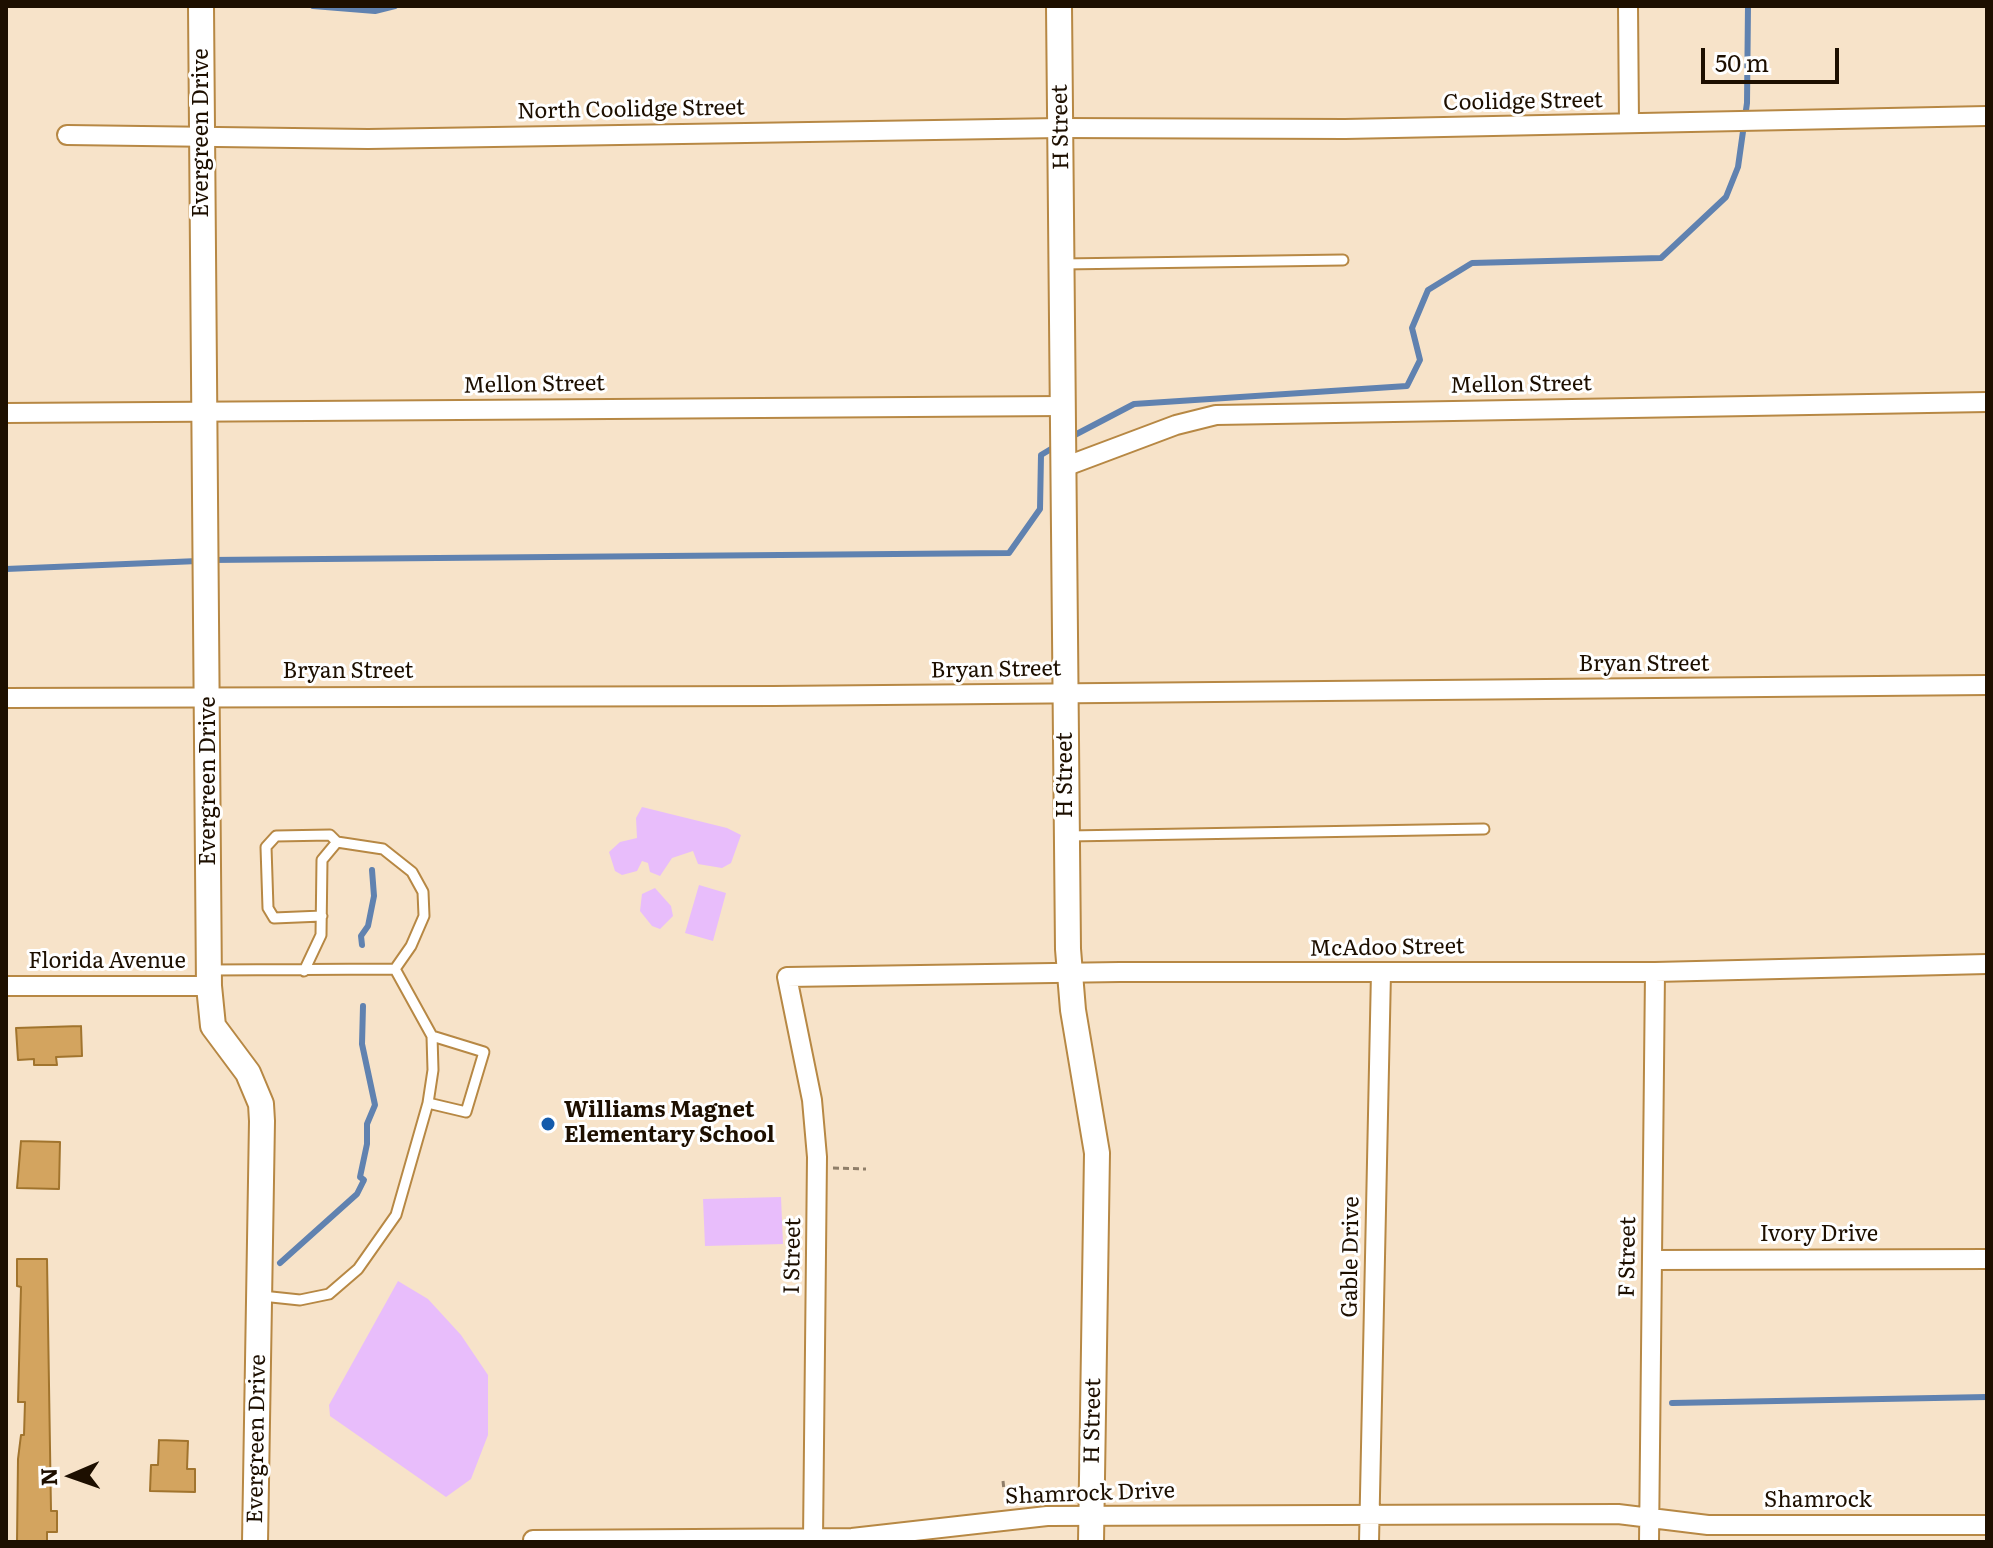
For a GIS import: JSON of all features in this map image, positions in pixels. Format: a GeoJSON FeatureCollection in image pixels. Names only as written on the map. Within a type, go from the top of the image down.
{"type":"FeatureCollection","features":[{"type":"Feature","properties":{"kind":"street","name":"Evergreen Drive"},"geometry":{"type":"LineString","coordinates":[[201,6],[209,978],[213,1026],[248,1073],[261,1104],[255,1542]]}},
{"type":"Feature","properties":{"kind":"street","name":"H Street"},"geometry":{"type":"LineString","coordinates":[[1059,6],[1071,972],[1073,1010],[1097,1153],[1091,1542]]}},
{"type":"Feature","properties":{"kind":"street"},"geometry":{"type":"LineString","coordinates":[[1628,6],[1629,123]]}},
{"type":"Feature","properties":{"kind":"street","name":"Coolidge Street"},"geometry":{"type":"LineString","coordinates":[[1060,128],[1345,129],[1987,116]]}},
{"type":"Feature","properties":{"kind":"street","name":"North Coolidge Street"},"geometry":{"type":"LineString","coordinates":[[67,135],[202,138],[1060,128]]}},
{"type":"Feature","properties":{"kind":"street","name":"Mellon Street"},"geometry":{"type":"LineString","coordinates":[[1064,460],[1216,415],[1987,402]]}},
{"type":"Feature","properties":{"kind":"street","name":"Mellon Street"},"geometry":{"type":"LineString","coordinates":[[6,413],[1063,412]]}},
{"type":"Feature","properties":{"kind":"street","name":"Bryan Street"},"geometry":{"type":"LineString","coordinates":[[6,698],[1987,685]]}},
{"type":"Feature","properties":{"kind":"street","name":"McAdoo Street"},"geometry":{"type":"LineString","coordinates":[[787,977],[1071,972],[1655,972],[1987,964]]}},
{"type":"Feature","properties":{"kind":"street","name":"Gable Drive"},"geometry":{"type":"LineString","coordinates":[[1369,1542],[1381,972]]}},
{"type":"Feature","properties":{"kind":"street","name":"F Street"},"geometry":{"type":"LineString","coordinates":[[1649,1542],[1655,972]]}},
{"type":"Feature","properties":{"kind":"street","name":"I Street"},"geometry":{"type":"LineString","coordinates":[[787,977],[812,1100],[817,1168],[813,1539]]}},
{"type":"Feature","properties":{"kind":"street","name":"Florida Avenue"},"geometry":{"type":"LineString","coordinates":[[6,986],[209,978]]}},
{"type":"Feature","properties":{"kind":"street","name":"Ivory Drive"},"geometry":{"type":"LineString","coordinates":[[1652,1260],[1987,1259]]}},
{"type":"Feature","properties":{"kind":"street","name":"Shamrock Drive"},"geometry":{"type":"LineString","coordinates":[[533,1540],[813,1539],[892,1535],[1016,1518],[1091,1515],[1618,1514],[1649,1520]]}},
{"type":"Feature","properties":{"kind":"street","name":"Shamrock"},"geometry":{"type":"LineString","coordinates":[[1649,1520],[1708,1525],[1987,1525]]}},
{"type":"Feature","properties":{"kind":"lane"},"geometry":{"type":"LineString","coordinates":[[1062,264],[1343,260]]}},
{"type":"Feature","properties":{"kind":"lane"},"geometry":{"type":"LineString","coordinates":[[1067,836],[1484,829]]}},
{"type":"Feature","properties":{"kind":"lane"},"geometry":{"type":"LineString","coordinates":[[322,916],[274,918],[268,908],[266,847],[276,836],[330,835],[337,842],[383,849],[412,872],[423,892],[424,916],[411,946],[395,969]]}},
{"type":"Feature","properties":{"kind":"lane"},"geometry":{"type":"LineString","coordinates":[[304,971],[321,935],[322,860],[337,842]]}},
{"type":"Feature","properties":{"kind":"lane"},"geometry":{"type":"LineString","coordinates":[[209,978],[304,971],[395,969]]}},
{"type":"Feature","properties":{"kind":"lane"},"geometry":{"type":"LineString","coordinates":[[258,1296],[286,1300],[318,1297],[336,1289],[358,1269],[396,1215],[428,1103],[433,1070],[432,1036],[395,969]]}},
{"type":"Feature","properties":{"kind":"lane"},"geometry":{"type":"LineString","coordinates":[[428,1103],[466,1112],[484,1052],[432,1036]]}},
{"type":"Feature","properties":{"kind":"path"},"geometry":{"type":"LineString","coordinates":[[817,1168],[866,1169]]}},
{"type":"Feature","properties":{"kind":"path"},"geometry":{"type":"LineString","coordinates":[[1003,1481],[1004,1490],[1015,1502],[1016,1518]]}},
{"type":"Feature","properties":{"kind":"shaded area"},"geometry":{"type":"Polygon","coordinates":[[[642,807],[727,828],[741,835],[731,863],[722,868],[698,864],[693,851],[672,858],[660,876],[650,872],[648,863],[642,861],[637,871],[622,875],[615,871],[609,852],[620,842],[637,838],[636,818],[642,807]]]}},
{"type":"Feature","properties":{"kind":"shaded area"},"geometry":{"type":"Polygon","coordinates":[[[699,885],[726,893],[713,941],[685,933],[699,885]]]}},
{"type":"Feature","properties":{"kind":"shaded area"},"geometry":{"type":"Polygon","coordinates":[[[655,888],[671,906],[673,916],[660,929],[652,926],[640,911],[642,894],[655,888]]]}},
{"type":"Feature","properties":{"kind":"shaded area"},"geometry":{"type":"Polygon","coordinates":[[[781,1197],[783,1244],[705,1246],[703,1199],[781,1197]]]}},
{"type":"Feature","properties":{"kind":"shaded area"},"geometry":{"type":"Polygon","coordinates":[[[398,1281],[428,1299],[461,1335],[488,1375],[488,1435],[471,1479],[446,1497],[330,1416],[329,1405],[398,1281]]]}},
{"type":"Feature","properties":{"kind":"building"},"geometry":{"type":"Polygon","coordinates":[[[81,1026],[82,1056],[56,1057],[57,1065],[34,1065],[34,1059],[18,1060],[16,1028],[81,1026]]]}},
{"type":"Feature","properties":{"kind":"building"},"geometry":{"type":"Polygon","coordinates":[[[21,1141],[60,1142],[59,1189],[17,1188],[21,1141]]]}},
{"type":"Feature","properties":{"kind":"building"},"geometry":{"type":"Polygon","coordinates":[[[17,1259],[47,1259],[51,1511],[57,1511],[57,1532],[47,1532],[47,1542],[17,1542],[18,1459],[21,1435],[24,1435],[25,1402],[18,1402],[21,1287],[17,1286],[17,1259]]]}},
{"type":"Feature","properties":{"kind":"building"},"geometry":{"type":"Polygon","coordinates":[[[159,1440],[188,1441],[187,1469],[195,1469],[195,1492],[150,1491],[151,1465],[158,1465],[159,1440]]]}},
{"type":"Feature","properties":{"kind":"waterway"},"geometry":{"type":"LineString","coordinates":[[313,6],[375,11],[395,6]]}},
{"type":"Feature","properties":{"kind":"waterway"},"geometry":{"type":"LineString","coordinates":[[1069,438],[1134,404],[1407,386],[1420,360],[1412,328],[1428,290],[1472,263],[1661,258],[1726,197],[1738,167],[1747,103],[1748,6]]}},
{"type":"Feature","properties":{"kind":"waterway"},"geometry":{"type":"LineString","coordinates":[[209,560],[1009,553],[1040,509],[1041,455],[1056,446]]}},
{"type":"Feature","properties":{"kind":"waterway"},"geometry":{"type":"LineString","coordinates":[[6,569],[198,561]]}},
{"type":"Feature","properties":{"kind":"waterway"},"geometry":{"type":"LineString","coordinates":[[362,945],[361,936],[368,926],[374,896],[372,870]]}},
{"type":"Feature","properties":{"kind":"waterway"},"geometry":{"type":"LineString","coordinates":[[280,1263],[357,1194],[364,1180],[360,1177],[367,1144],[367,1124],[375,1105],[362,1044],[363,1006]]}},
{"type":"Feature","properties":{"kind":"waterway"},"geometry":{"type":"LineString","coordinates":[[1672,1403],[1987,1397]]}},
{"type":"Feature","properties":{"kind":"place","name":"Williams Magnet Elementary School"},"geometry":{"type":"Point","coordinates":[548,1124]}}]}
